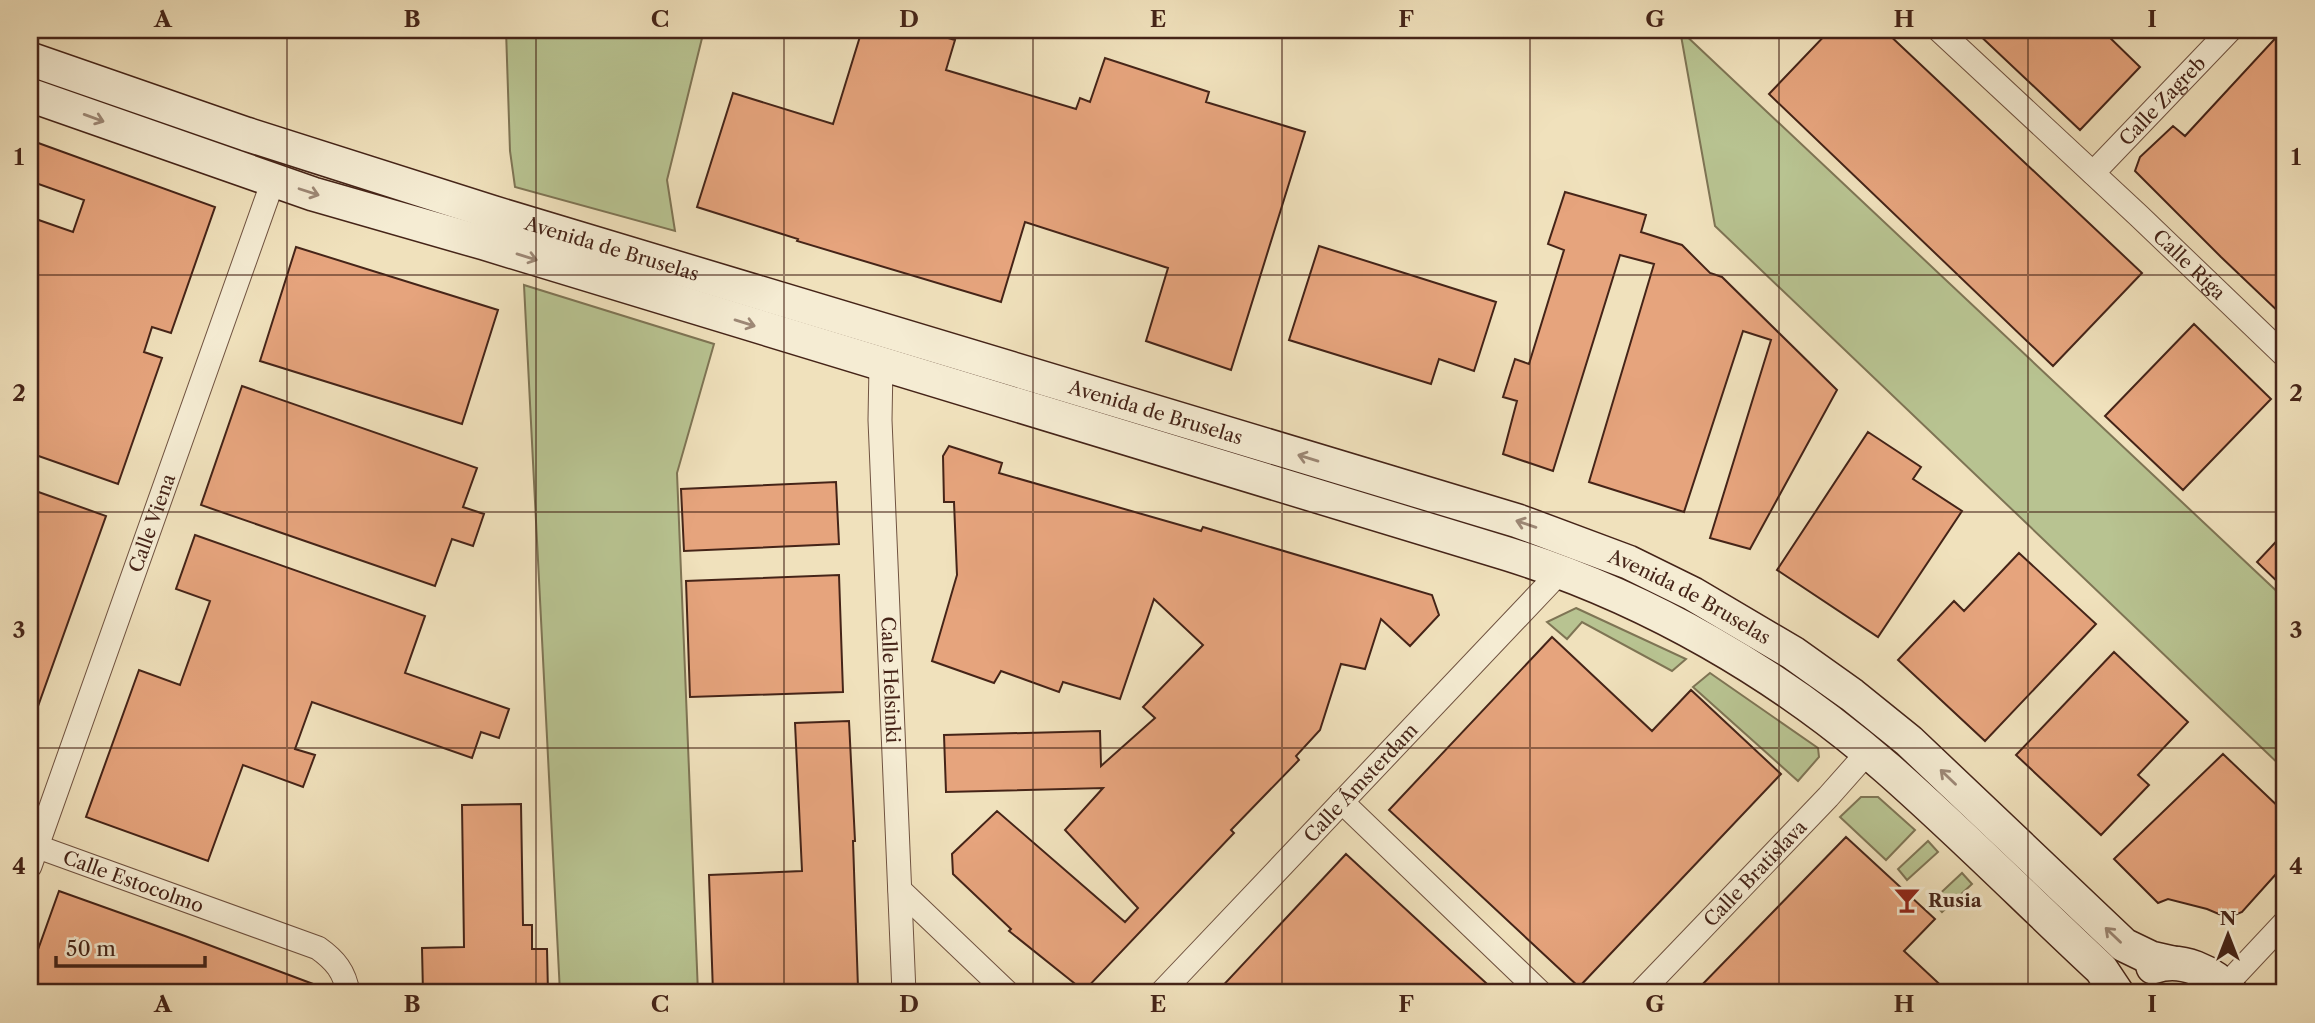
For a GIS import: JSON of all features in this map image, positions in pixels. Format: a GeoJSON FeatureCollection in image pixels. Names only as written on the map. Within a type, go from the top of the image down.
{"type":"FeatureCollection","features":[{"type":"Feature","properties":{"kind":"main road","name":"Avenida de Bruselas"},"geometry":{"type":"LineString","coordinates":[[30,59],[285,147],[488,228],[881,365],[1560,572],[1645,608],[1709,642],[1803,702],[1867,752],[1914,792],[2101,969],[2117,993]]}},
{"type":"Feature","properties":{"kind":"main road","name":"Avenida de Bruselas"},"geometry":{"type":"LineString","coordinates":[[30,95],[273,181],[488,228],[889,332],[1518,521],[1575,541],[1660,578],[1751,626],[1793,653],[1891,726],[2124,945],[2141,954],[2200,969],[2228,990]]}},
{"type":"Feature","properties":{"kind":"main road"},"geometry":{"type":"LineString","coordinates":[[273,181],[285,147]]}},
{"type":"Feature","properties":{"kind":"main road"},"geometry":{"type":"LineString","coordinates":[[881,365],[889,332]]}},
{"type":"Feature","properties":{"kind":"main road"},"geometry":{"type":"LineString","coordinates":[[1560,572],[1575,541]]}},
{"type":"Feature","properties":{"kind":"main road"},"geometry":{"type":"LineString","coordinates":[[1867,752],[1891,726]]}},
{"type":"Feature","properties":{"kind":"main road"},"geometry":{"type":"LineString","coordinates":[[2126,993],[2136,977],[2148,969],[2161,963],[2173,963]]}},
{"type":"Feature","properties":{"kind":"street","name":"Calle Riga"},"geometry":{"type":"LineString","coordinates":[[1939,30],[2285,356]]}},
{"type":"Feature","properties":{"kind":"street","name":"Calle Zagreb"},"geometry":{"type":"LineString","coordinates":[[2093,173],[2230,30]]}},
{"type":"Feature","properties":{"kind":"street","name":"Calle Viena"},"geometry":{"type":"LineString","coordinates":[[32,853],[273,181]]}},
{"type":"Feature","properties":{"kind":"street","name":"Calle Helsinki"},"geometry":{"type":"LineString","coordinates":[[881,365],[880,420],[904,993]]}},
{"type":"Feature","properties":{"kind":"street","name":"Calle Ámsterdam"},"geometry":{"type":"LineString","coordinates":[[1161,993],[1560,572]]}},
{"type":"Feature","properties":{"kind":"street","name":"Calle Bratislava"},"geometry":{"type":"LineString","coordinates":[[1640,993],[1828,797],[1867,752]]}},
{"type":"Feature","properties":{"kind":"street"},"geometry":{"type":"LineString","coordinates":[[1342,802],[1541,993]]}},
{"type":"Feature","properties":{"kind":"street","name":"Calle Estocolmo"},"geometry":{"type":"LineString","coordinates":[[32,853],[318,948],[336,961],[348,993]]}},
{"type":"Feature","properties":{"kind":"street"},"geometry":{"type":"LineString","coordinates":[[900,891],[1008,993]]}},
{"type":"Feature","properties":{"kind":"street"},"geometry":{"type":"LineString","coordinates":[[2228,990],[2285,922]]}},
{"type":"Feature","properties":{"kind":"green space"},"geometry":{"type":"Polygon","coordinates":[[[506,30],[704,30],[667,180],[675,231],[515,187],[510,151],[506,30]]]}},
{"type":"Feature","properties":{"kind":"green space"},"geometry":{"type":"Polygon","coordinates":[[[1680,30],[2285,599],[2285,770],[1715,226],[1680,30]]]}},
{"type":"Feature","properties":{"kind":"green space"},"geometry":{"type":"Polygon","coordinates":[[[524,285],[714,344],[677,473],[698,993],[560,993],[524,285]]]}},
{"type":"Feature","properties":{"kind":"green space"},"geometry":{"type":"Polygon","coordinates":[[[1576,608],[1686,659],[1672,671],[1582,622],[1567,639],[1547,622],[1576,608]]]}},
{"type":"Feature","properties":{"kind":"green space"},"geometry":{"type":"Polygon","coordinates":[[[1710,673],[1818,748],[1819,757],[1798,781],[1693,687],[1710,673]]]}},
{"type":"Feature","properties":{"kind":"green space"},"geometry":{"type":"Polygon","coordinates":[[[1861,797],[1878,797],[1915,830],[1886,860],[1840,817],[1861,797]]]}},
{"type":"Feature","properties":{"kind":"green space"},"geometry":{"type":"Polygon","coordinates":[[[1928,841],[1938,852],[1907,880],[1898,869],[1928,841]]]}},
{"type":"Feature","properties":{"kind":"green space"},"geometry":{"type":"Polygon","coordinates":[[[1962,873],[1972,884],[1942,912],[1932,901],[1962,873]]]}},
{"type":"Feature","properties":{"kind":"building"},"geometry":{"type":"Polygon","coordinates":[[[862,30],[921,30],[955,40],[946,70],[1076,109],[1080,98],[1090,102],[1105,58],[1209,92],[1206,102],[1305,132],[1231,370],[1146,341],[1168,268],[1025,222],[1001,302],[797,241],[798,239],[697,207],[733,93],[833,124],[862,30]]]}},
{"type":"Feature","properties":{"kind":"building"},"geometry":{"type":"Polygon","coordinates":[[[1830,30],[1884,30],[2142,273],[2053,366],[1769,94],[1830,30]]]}},
{"type":"Feature","properties":{"kind":"building"},"geometry":{"type":"Polygon","coordinates":[[[1974,30],[2102,30],[2140,67],[2080,130],[1974,30]]]}},
{"type":"Feature","properties":{"kind":"building"},"geometry":{"type":"Polygon","coordinates":[[[2283,30],[2285,318],[2135,171],[2140,157],[2173,126],[2185,136],[2283,30]]]}},
{"type":"Feature","properties":{"kind":"building"},"geometry":{"type":"Polygon","coordinates":[[[30,140],[215,207],[171,333],[152,327],[144,352],[162,358],[118,484],[30,453],[30,217],[73,232],[84,200],[30,181],[30,140]]]}},
{"type":"Feature","properties":{"kind":"building"},"geometry":{"type":"Polygon","coordinates":[[[1565,192],[1646,215],[1641,232],[1682,245],[1710,273],[1722,277],[1837,390],[1750,549],[1710,538],[1771,340],[1743,331],[1684,512],[1589,482],[1654,264],[1620,255],[1553,471],[1503,454],[1517,401],[1503,397],[1515,359],[1529,364],[1564,250],[1548,244],[1565,192]]]}},
{"type":"Feature","properties":{"kind":"building"},"geometry":{"type":"Polygon","coordinates":[[[1319,246],[1496,302],[1474,371],[1439,359],[1431,384],[1289,340],[1319,246]]]}},
{"type":"Feature","properties":{"kind":"building"},"geometry":{"type":"Polygon","coordinates":[[[296,247],[498,310],[462,424],[260,361],[296,247]]]}},
{"type":"Feature","properties":{"kind":"building"},"geometry":{"type":"Polygon","coordinates":[[[2194,324],[2271,399],[2183,490],[2105,416],[2194,324]]]}},
{"type":"Feature","properties":{"kind":"building"},"geometry":{"type":"Polygon","coordinates":[[[242,386],[477,468],[463,507],[484,514],[473,546],[452,539],[435,586],[201,505],[242,386]]]}},
{"type":"Feature","properties":{"kind":"building"},"geometry":{"type":"Polygon","coordinates":[[[1868,432],[1921,467],[1913,479],[1962,511],[1878,637],[1777,570],[1868,432]]]}},
{"type":"Feature","properties":{"kind":"building"},"geometry":{"type":"Polygon","coordinates":[[[949,446],[1002,463],[999,473],[1201,531],[1203,527],[1432,595],[1439,615],[1410,646],[1381,619],[1365,669],[1341,664],[1320,730],[1296,756],[1299,760],[1231,830],[1234,833],[1084,991],[1009,931],[1011,929],[953,874],[952,854],[997,811],[1125,922],[1138,908],[1065,830],[1103,788],[946,792],[944,735],[1100,731],[1101,766],[1155,718],[1143,707],[1203,645],[1154,599],[1120,699],[1063,682],[1059,692],[1001,671],[994,683],[932,661],[957,575],[954,502],[944,502],[943,456],[949,446]]]}},
{"type":"Feature","properties":{"kind":"building"},"geometry":{"type":"Polygon","coordinates":[[[836,482],[839,544],[684,551],[681,489],[836,482]]]}},
{"type":"Feature","properties":{"kind":"building"},"geometry":{"type":"Polygon","coordinates":[[[30,489],[106,516],[32,723],[30,723],[30,489]]]}},
{"type":"Feature","properties":{"kind":"building"},"geometry":{"type":"Polygon","coordinates":[[[2285,532],[2285,589],[2257,562],[2285,532]]]}},
{"type":"Feature","properties":{"kind":"building"},"geometry":{"type":"Polygon","coordinates":[[[195,535],[425,616],[405,673],[509,709],[499,738],[481,732],[472,758],[312,702],[295,749],[315,755],[303,787],[243,765],[208,861],[86,817],[139,670],[180,685],[210,601],[176,589],[195,535]]]}},
{"type":"Feature","properties":{"kind":"building"},"geometry":{"type":"Polygon","coordinates":[[[2019,553],[2096,624],[1985,741],[1898,660],[1954,601],[1964,611],[2019,553]]]}},
{"type":"Feature","properties":{"kind":"building"},"geometry":{"type":"Polygon","coordinates":[[[839,575],[843,692],[690,697],[686,581],[839,575]]]}},
{"type":"Feature","properties":{"kind":"building"},"geometry":{"type":"Polygon","coordinates":[[[1552,637],[1652,731],[1691,690],[1781,774],[1579,987],[1389,810],[1552,637]]]}},
{"type":"Feature","properties":{"kind":"building"},"geometry":{"type":"Polygon","coordinates":[[[2114,652],[2188,722],[2138,775],[2149,785],[2101,835],[2016,755],[2114,652]]]}},
{"type":"Feature","properties":{"kind":"building"},"geometry":{"type":"Polygon","coordinates":[[[849,721],[858,988],[713,993],[709,875],[802,871],[795,723],[849,721]]]}},
{"type":"Feature","properties":{"kind":"building"},"geometry":{"type":"Polygon","coordinates":[[[2223,754],[2285,813],[2285,864],[2242,912],[2228,918],[2207,909],[2168,899],[2158,903],[2114,859],[2223,754]]]}},
{"type":"Feature","properties":{"kind":"building"},"geometry":{"type":"Polygon","coordinates":[[[521,804],[523,925],[532,925],[532,949],[547,949],[548,993],[423,993],[422,948],[464,947],[462,805],[521,804]]]}},
{"type":"Feature","properties":{"kind":"building"},"geometry":{"type":"Polygon","coordinates":[[[1846,837],[1935,919],[1904,951],[1949,993],[1694,993],[1846,837]]]}},
{"type":"Feature","properties":{"kind":"building"},"geometry":{"type":"Polygon","coordinates":[[[1346,854],[1451,951],[1497,993],[1216,993],[1346,854]]]}},
{"type":"Feature","properties":{"kind":"building"},"geometry":{"type":"Polygon","coordinates":[[[59,891],[332,993],[30,993],[30,972],[59,891]]]}},
{"type":"Feature","properties":{"kind":"place","name":"Rusia"},"geometry":{"type":"Point","coordinates":[1907,900]}}]}
